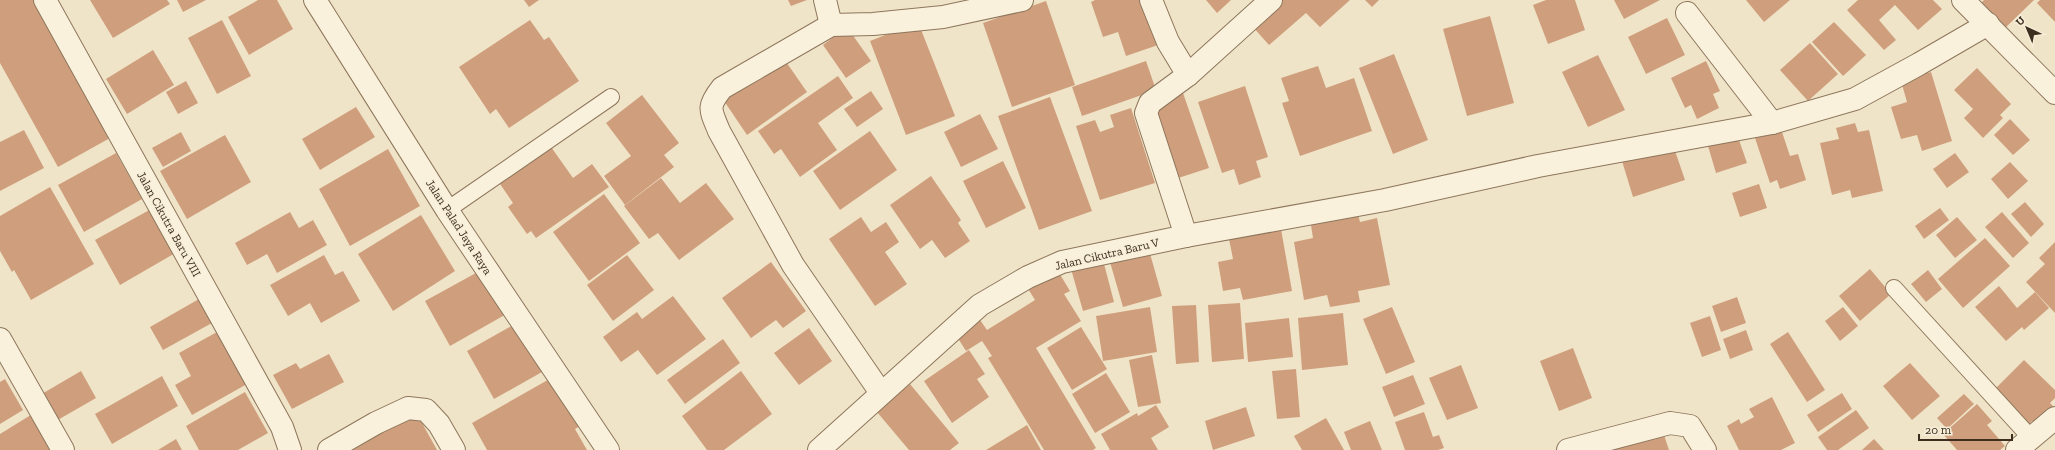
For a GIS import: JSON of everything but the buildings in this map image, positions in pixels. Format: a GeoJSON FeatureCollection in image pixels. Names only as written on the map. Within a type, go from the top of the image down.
{"type":"FeatureCollection","features":[{"type":"Feature","properties":{"kind":"street","name":"Jalan Cikutra Baru VIII"},"geometry":{"type":"LineString","coordinates":[[45,0],[282,427],[290,450]]}},
{"type":"Feature","properties":{"kind":"street","name":"Jalan Palad Jaya Raya"},"geometry":{"type":"LineString","coordinates":[[315,0],[447,210],[608,450]]}},
{"type":"Feature","properties":{"kind":"street"},"geometry":{"type":"LineString","coordinates":[[825,0],[831,25]]}},
{"type":"Feature","properties":{"kind":"street"},"geometry":{"type":"LineString","coordinates":[[881,393],[793,265],[719,131],[712,115],[712,102],[722,88],[831,25],[874,24],[943,18],[1022,0]]}},
{"type":"Feature","properties":{"kind":"street"},"geometry":{"type":"LineString","coordinates":[[1151,0],[1168,42],[1188,75]]}},
{"type":"Feature","properties":{"kind":"street"},"geometry":{"type":"LineString","coordinates":[[1186,236],[1146,113],[1150,102],[1188,75],[1271,0]]}},
{"type":"Feature","properties":{"kind":"street"},"geometry":{"type":"LineString","coordinates":[[1963,0],[2055,93]]}},
{"type":"Feature","properties":{"kind":"street"},"geometry":{"type":"LineString","coordinates":[[1687,13],[1772,123]]}},
{"type":"Feature","properties":{"kind":"street","name":"Jalan Cikutra Baru V"},"geometry":{"type":"LineString","coordinates":[[819,450],[980,305],[1028,277],[1062,262],[1186,236],[1385,200],[1538,166],[1772,123],[1855,99],[1988,24]]}},
{"type":"Feature","properties":{"kind":"street"},"geometry":{"type":"LineString","coordinates":[[0,339],[62,450]]}},
{"type":"Feature","properties":{"kind":"street"},"geometry":{"type":"LineString","coordinates":[[329,450],[376,423],[408,408],[426,410],[439,424],[454,450]]}},
{"type":"Feature","properties":{"kind":"street"},"geometry":{"type":"LineString","coordinates":[[2024,444],[2055,418]]}},
{"type":"Feature","properties":{"kind":"street"},"geometry":{"type":"LineString","coordinates":[[1568,450],[1670,423],[1690,426],[1705,450]]}},
{"type":"Feature","properties":{"kind":"lane"},"geometry":{"type":"LineString","coordinates":[[447,210],[611,97]]}},
{"type":"Feature","properties":{"kind":"lane"},"geometry":{"type":"LineString","coordinates":[[1894,288],[2024,444]]}}]}
